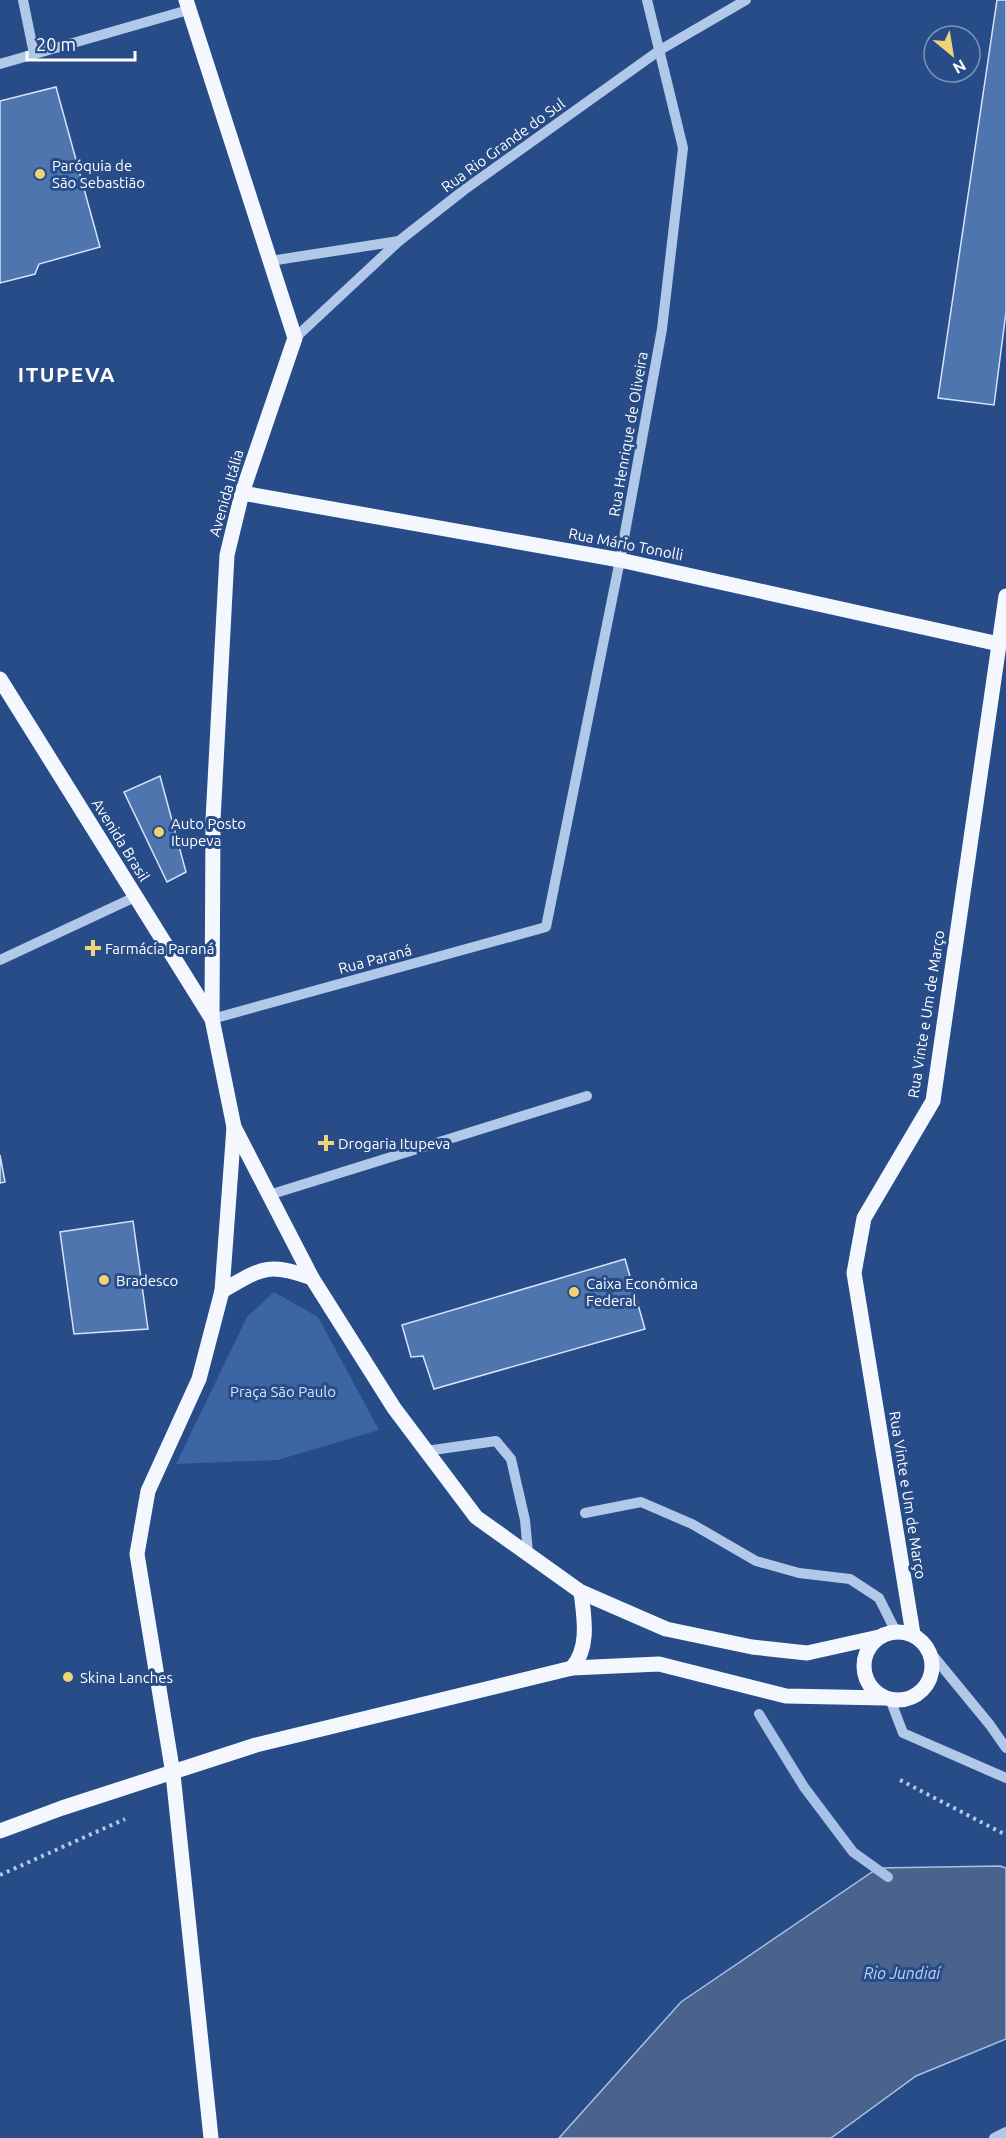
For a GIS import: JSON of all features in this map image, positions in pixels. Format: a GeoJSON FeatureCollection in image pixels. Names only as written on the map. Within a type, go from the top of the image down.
{"type":"FeatureCollection","features":[{"type":"Feature","properties":{"kind":"main road"},"geometry":{"type":"LineString","coordinates":[[187,5],[295,338]]}},
{"type":"Feature","properties":{"kind":"main road","name":"Avenida Itália"},"geometry":{"type":"LineString","coordinates":[[212,1019],[213,820],[227,555],[242,493],[295,338]]}},
{"type":"Feature","properties":{"kind":"main road","name":"Rua Mário Tonolli"},"geometry":{"type":"LineString","coordinates":[[242,493],[620,560],[999,644]]}},
{"type":"Feature","properties":{"kind":"main road","name":"Rua Vinte e Um de Março"},"geometry":{"type":"LineString","coordinates":[[913,1634],[854,1273],[864,1218],[933,1101],[1006,596]]}},
{"type":"Feature","properties":{"kind":"main road","name":"Avenida Brasil"},"geometry":{"type":"LineString","coordinates":[[0,679],[212,1019]]}},
{"type":"Feature","properties":{"kind":"main road"},"geometry":{"type":"LineString","coordinates":[[211,2138],[173,1774],[137,1554],[148,1491],[200,1379],[222,1291],[234,1127],[212,1019]]}},
{"type":"Feature","properties":{"kind":"main road"},"geometry":{"type":"LineString","coordinates":[[0,1831],[62,1808],[173,1774],[256,1745],[572,1668],[658,1664],[786,1696],[888,1699],[909,1698],[925,1688],[932,1670],[930,1652],[913,1634],[896,1632],[807,1653],[752,1647],[666,1629],[581,1592],[476,1517],[394,1408],[312,1278],[234,1127]]}},
{"type":"Feature","properties":{"kind":"main road"},"geometry":{"type":"LineString","coordinates":[[222,1291],[256,1272],[283,1268],[312,1278]]}},
{"type":"Feature","properties":{"kind":"main road"},"geometry":{"type":"LineString","coordinates":[[572,1668],[579,1660],[586,1629],[581,1592]]}},
{"type":"Feature","properties":{"kind":"main road"},"geometry":{"type":"LineString","coordinates":[[879,1637],[869,1648],[864,1662],[865,1676],[873,1689],[888,1699]]}},
{"type":"Feature","properties":{"kind":"street"},"geometry":{"type":"LineString","coordinates":[[23,0],[34,54]]}},
{"type":"Feature","properties":{"kind":"street","name":"Rua Henrique de Oliveira"},"geometry":{"type":"LineString","coordinates":[[546,927],[620,560],[662,328],[683,148],[647,0]]}},
{"type":"Feature","properties":{"kind":"street","name":"Rua Rio Grande do Sul"},"geometry":{"type":"LineString","coordinates":[[295,338],[399,241],[464,190],[660,50],[746,0]]}},
{"type":"Feature","properties":{"kind":"street"},"geometry":{"type":"LineString","coordinates":[[0,64],[187,5]]}},
{"type":"Feature","properties":{"kind":"street"},"geometry":{"type":"LineString","coordinates":[[270,261],[399,241]]}},
{"type":"Feature","properties":{"kind":"street"},"geometry":{"type":"LineString","coordinates":[[0,960],[135,897]]}},
{"type":"Feature","properties":{"kind":"street","name":"Rua Paraná"},"geometry":{"type":"LineString","coordinates":[[212,1019],[546,927]]}},
{"type":"Feature","properties":{"kind":"street"},"geometry":{"type":"LineString","coordinates":[[269,1195],[587,1096]]}},
{"type":"Feature","properties":{"kind":"street"},"geometry":{"type":"LineString","coordinates":[[426,1451],[496,1441],[511,1459],[525,1520],[528,1553]]}},
{"type":"Feature","properties":{"kind":"street"},"geometry":{"type":"LineString","coordinates":[[585,1513],[641,1502],[692,1524],[756,1561],[800,1573],[850,1579],[879,1598],[896,1632]]}},
{"type":"Feature","properties":{"kind":"street"},"geometry":{"type":"LineString","coordinates":[[930,1652],[1006,1748]]}},
{"type":"Feature","properties":{"kind":"street"},"geometry":{"type":"LineString","coordinates":[[888,1699],[903,1733],[1006,1778]]}},
{"type":"Feature","properties":{"kind":"street"},"geometry":{"type":"LineString","coordinates":[[994,2138],[1006,2132]]}},
{"type":"Feature","properties":{"kind":"path"},"geometry":{"type":"LineString","coordinates":[[900,1780],[1006,1835]]}},
{"type":"Feature","properties":{"kind":"path"},"geometry":{"type":"LineString","coordinates":[[0,1875],[125,1819]]}},
{"type":"Feature","properties":{"kind":"green space","name":"Praça São Paulo"},"geometry":{"type":"Polygon","coordinates":[[[274,1292],[318,1317],[379,1430],[278,1460],[176,1464],[247,1317],[274,1292]]]}},
{"type":"Feature","properties":{"kind":"water","name":"Rio Jundiaí"},"geometry":{"type":"Polygon","coordinates":[[[1000,1866],[1006,1868],[1006,2039],[916,2076],[831,2138],[559,2138],[681,2002],[878,1868],[1000,1866]]]}},
{"type":"Feature","properties":{"kind":"building"},"geometry":{"type":"Polygon","coordinates":[[[997,0],[1006,0],[1006,312],[994,405],[938,398],[997,0]]]}},
{"type":"Feature","properties":{"kind":"building","name":"Paróquia de São Sebastião"},"geometry":{"type":"Polygon","coordinates":[[[56,87],[100,247],[39,264],[35,274],[0,283],[0,101],[56,87]]]}},
{"type":"Feature","properties":{"kind":"building","name":"Auto Posto Itupeva"},"geometry":{"type":"Polygon","coordinates":[[[160,776],[186,872],[167,882],[124,792],[160,776]]]}},
{"type":"Feature","properties":{"kind":"building"},"geometry":{"type":"Polygon","coordinates":[[[0,1155],[5,1182],[0,1183],[0,1155]]]}},
{"type":"Feature","properties":{"kind":"building","name":"Bradesco"},"geometry":{"type":"Polygon","coordinates":[[[133,1221],[148,1329],[74,1334],[60,1232],[133,1221]]]}},
{"type":"Feature","properties":{"kind":"building","name":"Caixa Econômica Federal"},"geometry":{"type":"Polygon","coordinates":[[[625,1259],[645,1329],[434,1389],[423,1356],[411,1357],[402,1325],[625,1259]]]}},
{"type":"Feature","properties":{"kind":"waterway"},"geometry":{"type":"LineString","coordinates":[[759,1714],[804,1787],[853,1852],[888,1877]]}},
{"type":"Feature","properties":{"kind":"place","name":"Paróquia de São Sebastião"},"geometry":{"type":"Point","coordinates":[40,174]}},
{"type":"Feature","properties":{"kind":"place","name":"Auto Posto Itupeva"},"geometry":{"type":"Point","coordinates":[159,832]}},
{"type":"Feature","properties":{"kind":"place","name":"Farmácia Paraná"},"geometry":{"type":"Point","coordinates":[93,948]}},
{"type":"Feature","properties":{"kind":"place","name":"Drogaria Itupeva"},"geometry":{"type":"Point","coordinates":[326,1143]}},
{"type":"Feature","properties":{"kind":"place","name":"Bradesco"},"geometry":{"type":"Point","coordinates":[104,1280]}},
{"type":"Feature","properties":{"kind":"place","name":"Caixa Econômica Federal"},"geometry":{"type":"Point","coordinates":[574,1292]}},
{"type":"Feature","properties":{"kind":"place","name":"Skina Lanches"},"geometry":{"type":"Point","coordinates":[68,1677]}},
{"type":"Feature","properties":{"kind":"district","name":"ITUPEVA"},"geometry":{"type":"Point","coordinates":[67,374]}}]}
